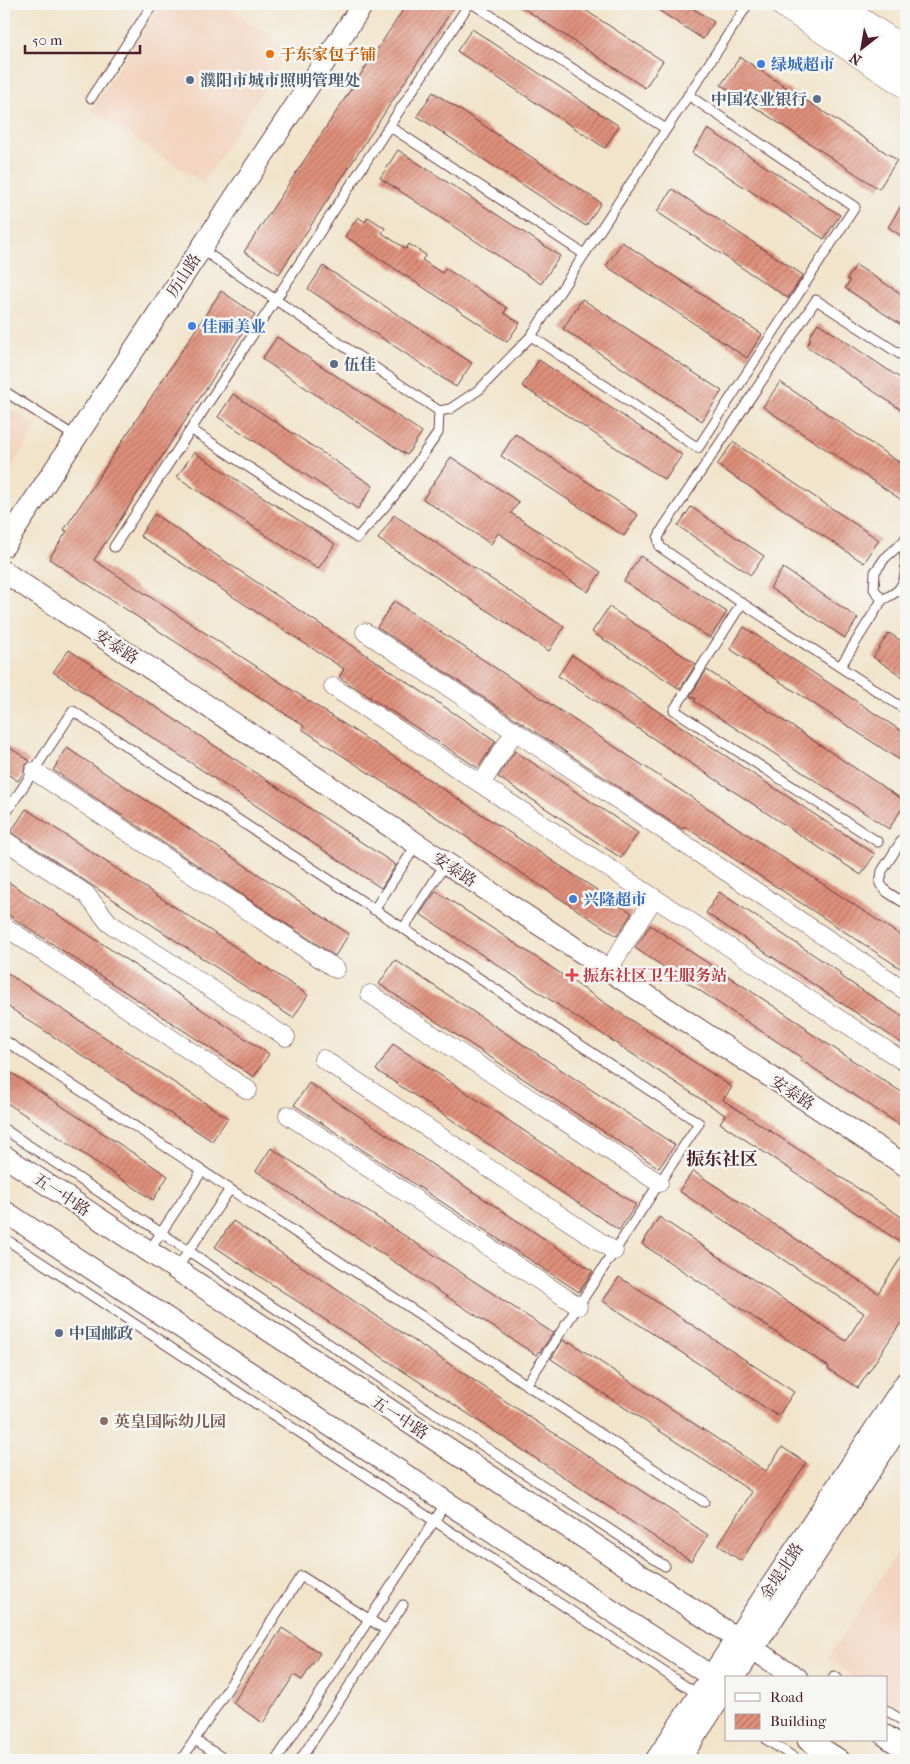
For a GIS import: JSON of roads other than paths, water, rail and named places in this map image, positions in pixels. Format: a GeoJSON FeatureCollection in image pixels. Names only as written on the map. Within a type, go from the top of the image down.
{"type":"FeatureCollection","features":[{"type":"Feature","properties":{"kind":"main road"},"geometry":{"type":"LineString","coordinates":[[785,4],[906,84]]}},
{"type":"Feature","properties":{"kind":"main road"},"geometry":{"type":"LineString","coordinates":[[833,4],[906,52]]}},
{"type":"Feature","properties":{"kind":"street","name":"历山路"},"geometry":{"type":"LineString","coordinates":[[4,546],[363,4]]}},
{"type":"Feature","properties":{"kind":"street","name":"安泰路"},"geometry":{"type":"LineString","coordinates":[[4,572],[906,1166]]}},
{"type":"Feature","properties":{"kind":"street"},"geometry":{"type":"LineString","coordinates":[[365,632],[906,991]]}},
{"type":"Feature","properties":{"kind":"street"},"geometry":{"type":"LineString","coordinates":[[333,687],[906,1063]]}},
{"type":"Feature","properties":{"kind":"street"},"geometry":{"type":"LineString","coordinates":[[481,784],[515,731]]}},
{"type":"Feature","properties":{"kind":"street"},"geometry":{"type":"LineString","coordinates":[[34,770],[336,969]]}},
{"type":"Feature","properties":{"kind":"street"},"geometry":{"type":"LineString","coordinates":[[4,840],[86,894],[109,923],[286,1038]]}},
{"type":"Feature","properties":{"kind":"street"},"geometry":{"type":"LineString","coordinates":[[608,970],[654,898]]}},
{"type":"Feature","properties":{"kind":"street"},"geometry":{"type":"LineString","coordinates":[[4,926],[248,1090]]}},
{"type":"Feature","properties":{"kind":"street"},"geometry":{"type":"LineString","coordinates":[[370,994],[659,1183]]}},
{"type":"Feature","properties":{"kind":"street"},"geometry":{"type":"LineString","coordinates":[[323,1059],[614,1251]]}},
{"type":"Feature","properties":{"kind":"street"},"geometry":{"type":"LineString","coordinates":[[288,1114],[578,1306]]}},
{"type":"Feature","properties":{"kind":"street","name":"五一中路"},"geometry":{"type":"LineString","coordinates":[[4,1156],[794,1676]]}},
{"type":"Feature","properties":{"kind":"street"},"geometry":{"type":"LineString","coordinates":[[4,1211],[446,1503],[717,1694]]}},
{"type":"Feature","properties":{"kind":"street","name":"金堤北路"},"geometry":{"type":"LineString","coordinates":[[727,1676],[906,1382]]}},
{"type":"Feature","properties":{"kind":"street","name":"金堤北路"},"geometry":{"type":"LineString","coordinates":[[735,1676],[745,1644],[906,1416]]}},
{"type":"Feature","properties":{"kind":"street","name":"金堤北路"},"geometry":{"type":"LineString","coordinates":[[679,1760],[725,1680]]}},
{"type":"Feature","properties":{"kind":"street","name":"金堤北路"},"geometry":{"type":"LineString","coordinates":[[656,1760],[717,1694]]}},
{"type":"Feature","properties":{"kind":"street"},"geometry":{"type":"LineString","coordinates":[[888,1737],[906,1750]]}},
{"type":"Feature","properties":{"kind":"street"},"geometry":{"type":"LineString","coordinates":[[811,1742],[839,1760]]}},
{"type":"Feature","properties":{"kind":"lane"},"geometry":{"type":"LineString","coordinates":[[91,98],[153,4]]}},
{"type":"Feature","properties":{"kind":"lane"},"geometry":{"type":"LineString","coordinates":[[114,547],[469,4]]}},
{"type":"Feature","properties":{"kind":"lane"},"geometry":{"type":"LineString","coordinates":[[473,4],[666,129]]}},
{"type":"Feature","properties":{"kind":"lane"},"geometry":{"type":"LineString","coordinates":[[200,249],[439,410],[450,409],[480,389],[530,336],[748,4]]}},
{"type":"Feature","properties":{"kind":"lane"},"geometry":{"type":"LineString","coordinates":[[530,336],[698,448],[855,207],[688,95]]}},
{"type":"Feature","properties":{"kind":"lane"},"geometry":{"type":"LineString","coordinates":[[389,126],[584,254]]}},
{"type":"Feature","properties":{"kind":"lane"},"geometry":{"type":"LineString","coordinates":[[906,358],[816,300],[658,538],[660,547],[906,710]]}},
{"type":"Feature","properties":{"kind":"lane"},"geometry":{"type":"LineString","coordinates":[[4,391],[76,438]]}},
{"type":"Feature","properties":{"kind":"lane"},"geometry":{"type":"LineString","coordinates":[[192,430],[357,538],[394,496],[438,433],[439,410]]}},
{"type":"Feature","properties":{"kind":"lane"},"geometry":{"type":"LineString","coordinates":[[840,667],[882,600],[898,590],[905,579],[905,540]]}},
{"type":"Feature","properties":{"kind":"lane"},"geometry":{"type":"LineString","coordinates":[[882,600],[874,589],[874,572],[885,558],[905,540]]}},
{"type":"Feature","properties":{"kind":"lane"},"geometry":{"type":"LineString","coordinates":[[742,603],[674,710],[878,842]]}},
{"type":"Feature","properties":{"kind":"lane"},"geometry":{"type":"LineString","coordinates":[[4,816],[73,711],[699,1123],[526,1385]]}},
{"type":"Feature","properties":{"kind":"lane"},"geometry":{"type":"LineString","coordinates":[[906,834],[882,871],[880,884],[887,892],[906,904]]}},
{"type":"Feature","properties":{"kind":"lane"},"geometry":{"type":"LineString","coordinates":[[374,910],[417,844]]}},
{"type":"Feature","properties":{"kind":"lane"},"geometry":{"type":"LineString","coordinates":[[404,929],[446,863]]}},
{"type":"Feature","properties":{"kind":"lane"},"geometry":{"type":"LineString","coordinates":[[4,1040],[704,1502]]}},
{"type":"Feature","properties":{"kind":"lane"},"geometry":{"type":"LineString","coordinates":[[4,1129],[665,1566]]}},
{"type":"Feature","properties":{"kind":"lane"},"geometry":{"type":"LineString","coordinates":[[148,1252],[202,1171]]}},
{"type":"Feature","properties":{"kind":"lane"},"geometry":{"type":"LineString","coordinates":[[176,1270],[230,1189]]}},
{"type":"Feature","properties":{"kind":"lane"},"geometry":{"type":"LineString","coordinates":[[4,1238],[434,1521],[717,1694]]}},
{"type":"Feature","properties":{"kind":"lane"},"geometry":{"type":"LineString","coordinates":[[276,1760],[446,1503]]}},
{"type":"Feature","properties":{"kind":"lane"},"geometry":{"type":"LineString","coordinates":[[184,1756],[301,1576],[386,1630]]}},
{"type":"Feature","properties":{"kind":"lane"},"geometry":{"type":"LineString","coordinates":[[300,1760],[403,1605]]}},
{"type":"Feature","properties":{"kind":"lane"},"geometry":{"type":"LineString","coordinates":[[888,1711],[906,1723]]}},
{"type":"Feature","properties":{"kind":"lane"},"geometry":{"type":"LineString","coordinates":[[194,1740],[226,1760]]}},
{"type":"Feature","properties":{"kind":"lane"},"geometry":{"type":"LineString","coordinates":[[770,1742],[798,1760]]}},
{"type":"Feature","properties":{"kind":"place","name":"于东家包子铺"},"geometry":{"type":"Point","coordinates":[270,54]}},
{"type":"Feature","properties":{"kind":"place","name":"绿城超市"},"geometry":{"type":"Point","coordinates":[761,64]}},
{"type":"Feature","properties":{"kind":"place","name":"濮阳市城市照明管理处"},"geometry":{"type":"Point","coordinates":[190,80]}},
{"type":"Feature","properties":{"kind":"place","name":"中国农业银行"},"geometry":{"type":"Point","coordinates":[817,99]}},
{"type":"Feature","properties":{"kind":"place","name":"佳丽美业"},"geometry":{"type":"Point","coordinates":[192,326]}},
{"type":"Feature","properties":{"kind":"place","name":"伍佳"},"geometry":{"type":"Point","coordinates":[334,364]}},
{"type":"Feature","properties":{"kind":"place","name":"兴隆超市"},"geometry":{"type":"Point","coordinates":[573,899]}},
{"type":"Feature","properties":{"kind":"place","name":"振东社区卫生服务站"},"geometry":{"type":"Point","coordinates":[572,975]}},
{"type":"Feature","properties":{"kind":"place","name":"中国邮政"},"geometry":{"type":"Point","coordinates":[59,1333]}},
{"type":"Feature","properties":{"kind":"place","name":"英皇国际幼儿园"},"geometry":{"type":"Point","coordinates":[104,1421]}},
{"type":"Feature","properties":{"kind":"district","name":"振东社区"},"geometry":{"type":"Point","coordinates":[722,1159]}}]}
